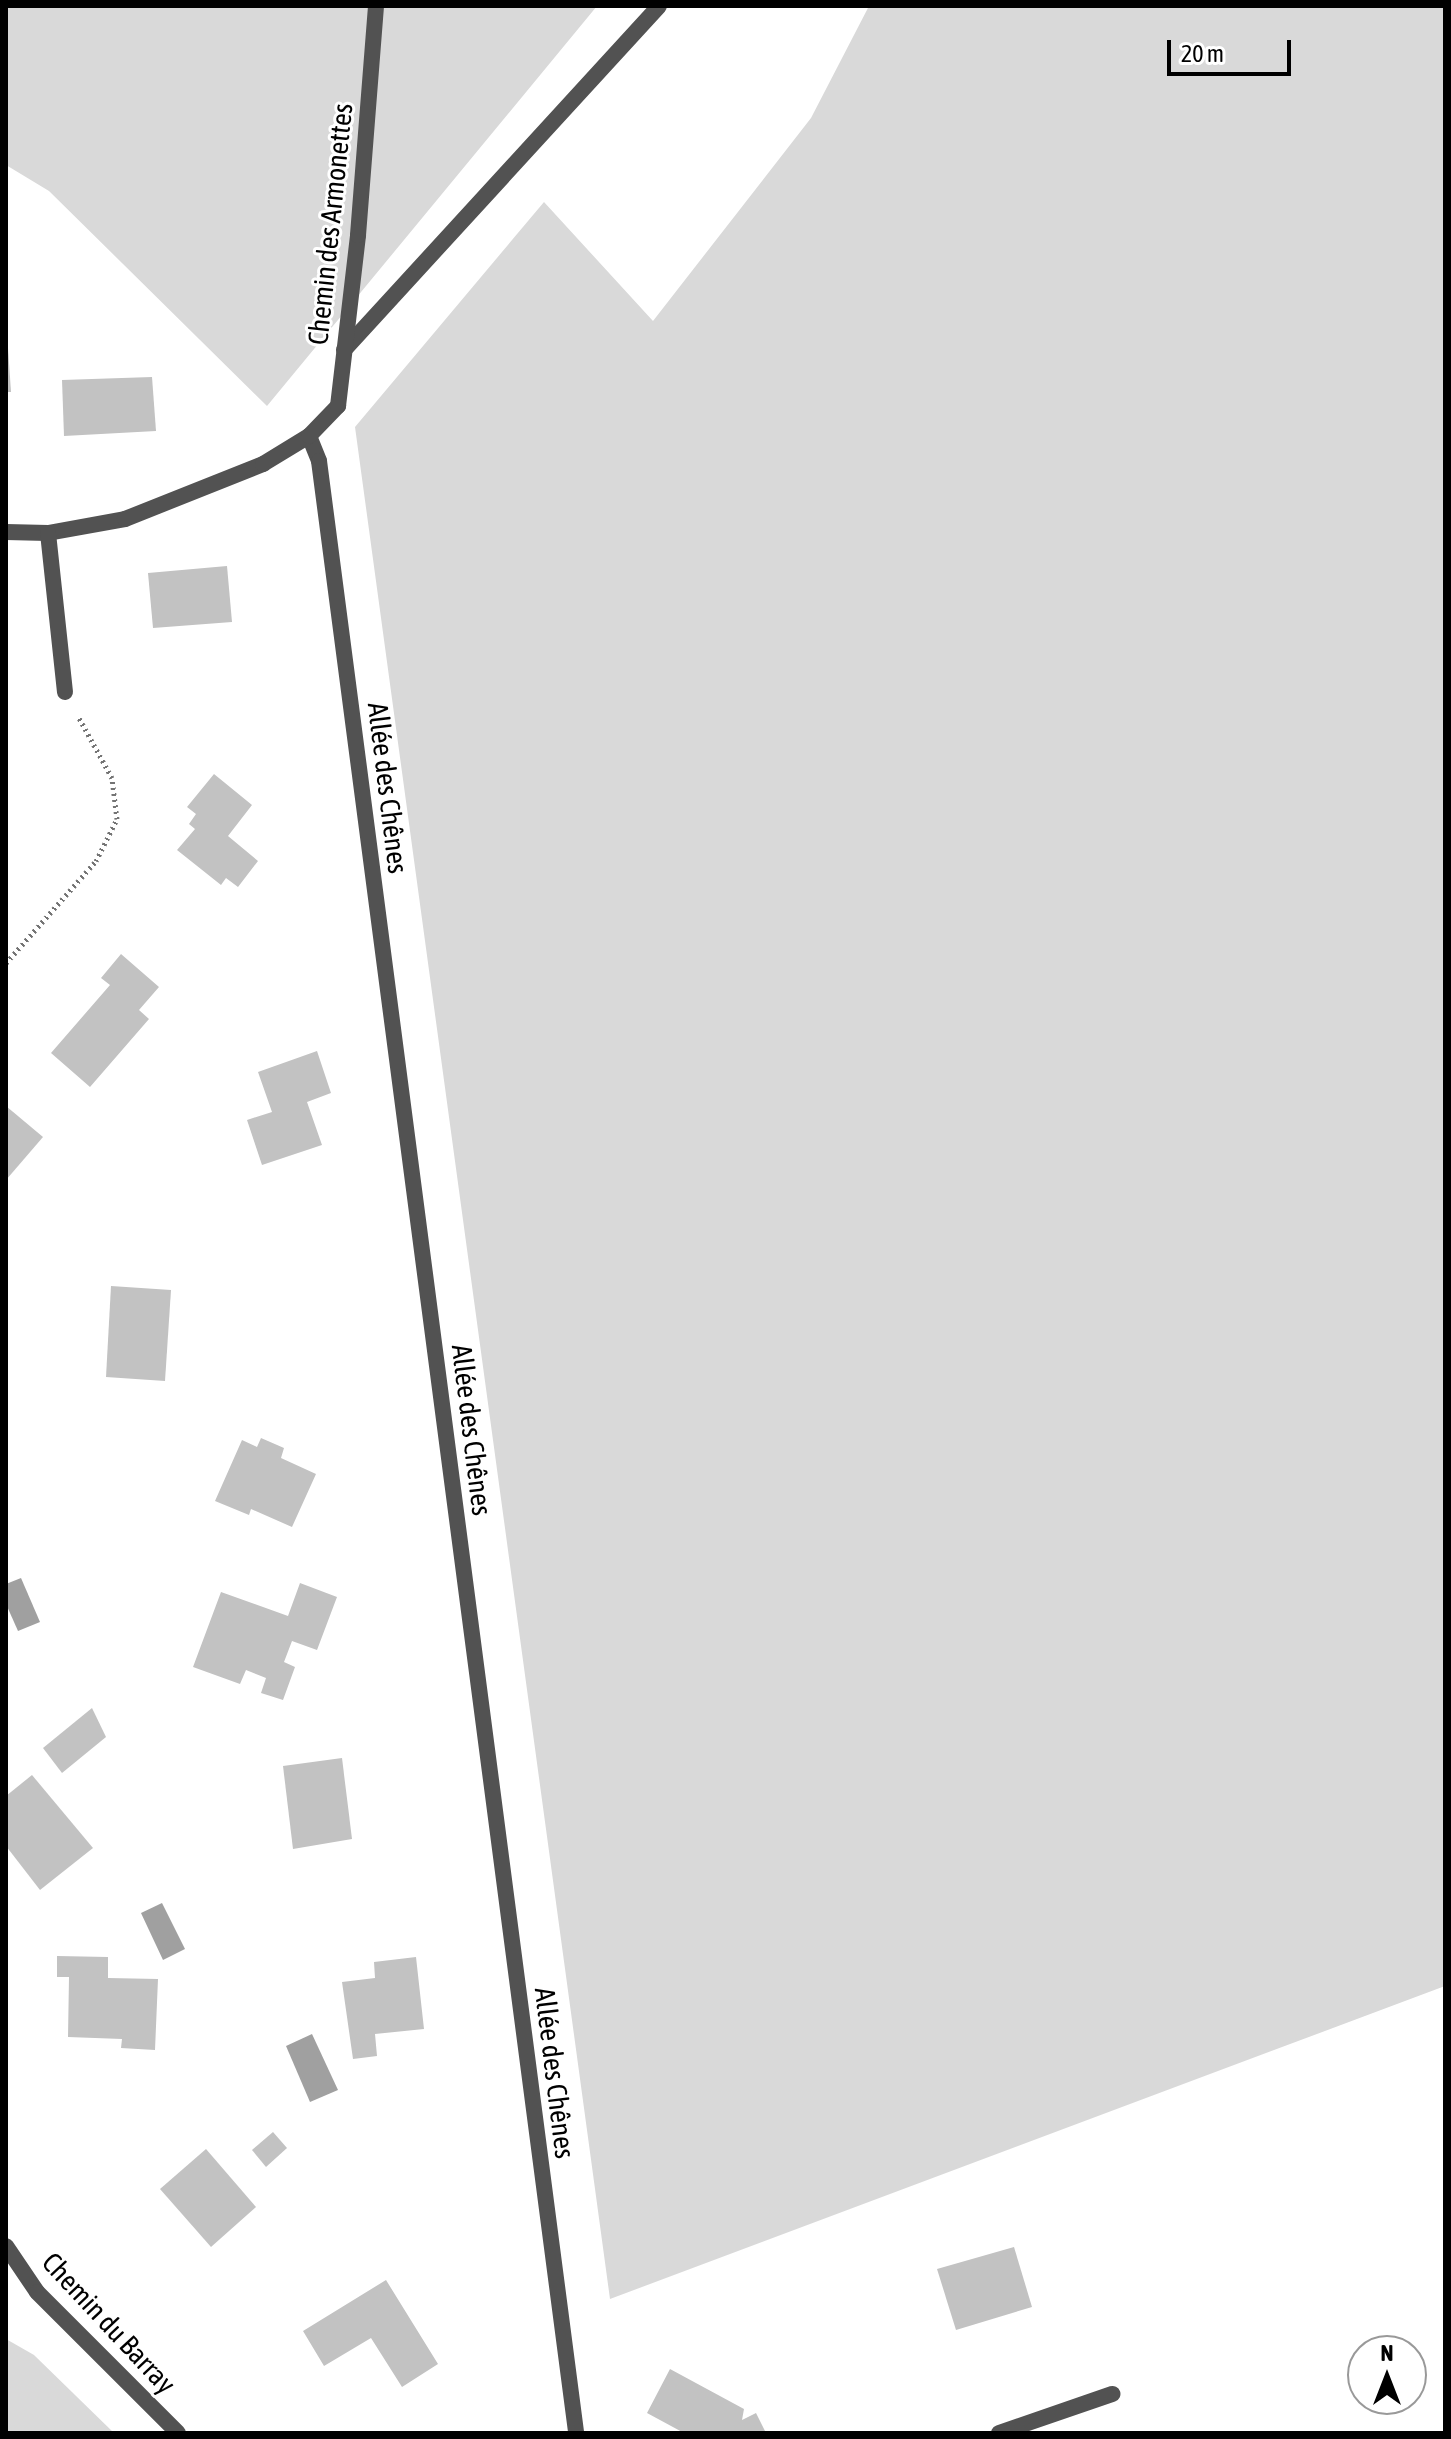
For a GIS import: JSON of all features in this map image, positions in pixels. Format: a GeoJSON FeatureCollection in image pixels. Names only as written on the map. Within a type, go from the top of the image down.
{"type":"FeatureCollection","features":[{"type":"Feature","properties":{"kind":"street","name":"Chemin des Armonettes"},"geometry":{"type":"LineString","coordinates":[[6,532],[48,533],[125,519],[263,464],[309,436],[338,406],[358,235],[376,6]]}},
{"type":"Feature","properties":{"kind":"street"},"geometry":{"type":"LineString","coordinates":[[344,350],[659,6]]}},
{"type":"Feature","properties":{"kind":"street","name":"Allée des Chênes"},"geometry":{"type":"LineString","coordinates":[[309,436],[319,461],[576,2433]]}},
{"type":"Feature","properties":{"kind":"street"},"geometry":{"type":"LineString","coordinates":[[48,533],[65,692]]}},
{"type":"Feature","properties":{"kind":"street","name":"Chemin du Barray"},"geometry":{"type":"LineString","coordinates":[[6,2246],[37,2292],[178,2433]]}},
{"type":"Feature","properties":{"kind":"street"},"geometry":{"type":"LineString","coordinates":[[999,2433],[1112,2394]]}},
{"type":"Feature","properties":{"kind":"path"},"geometry":{"type":"LineString","coordinates":[[6,963],[96,861],[117,819],[112,778],[65,692]]}},
{"type":"Feature","properties":{"kind":"shaded area"},"geometry":{"type":"Polygon","coordinates":[[[6,6],[597,6],[267,406],[49,191],[6,165],[6,6]]]}},
{"type":"Feature","properties":{"kind":"shaded area"},"geometry":{"type":"Polygon","coordinates":[[[869,6],[1445,6],[1445,1986],[610,2299],[355,427],[544,202],[653,321],[811,118],[869,6]]]}},
{"type":"Feature","properties":{"kind":"shaded area"},"geometry":{"type":"Polygon","coordinates":[[[21,1578],[40,1622],[18,1631],[6,1604],[6,1584],[21,1578]]]}},
{"type":"Feature","properties":{"kind":"shaded area"},"geometry":{"type":"Polygon","coordinates":[[[162,1903],[185,1949],[163,1960],[141,1913],[162,1903]]]}},
{"type":"Feature","properties":{"kind":"shaded area"},"geometry":{"type":"Polygon","coordinates":[[[312,2034],[338,2090],[310,2102],[286,2046],[312,2034]]]}},
{"type":"Feature","properties":{"kind":"shaded area"},"geometry":{"type":"Polygon","coordinates":[[[6,2339],[34,2355],[114,2433],[6,2433],[6,2339]]]}},
{"type":"Feature","properties":{"kind":"building"},"geometry":{"type":"Polygon","coordinates":[[[8,348],[11,392],[6,392],[8,348]]]}},
{"type":"Feature","properties":{"kind":"building"},"geometry":{"type":"Polygon","coordinates":[[[152,377],[156,431],[64,436],[62,380],[152,377]]]}},
{"type":"Feature","properties":{"kind":"building"},"geometry":{"type":"Polygon","coordinates":[[[227,566],[232,622],[153,628],[148,573],[227,566]]]}},
{"type":"Feature","properties":{"kind":"building"},"geometry":{"type":"Polygon","coordinates":[[[214,774],[252,805],[228,836],[258,861],[238,887],[226,878],[221,885],[177,850],[195,829],[189,824],[196,814],[187,807],[214,774]]]}},
{"type":"Feature","properties":{"kind":"building"},"geometry":{"type":"Polygon","coordinates":[[[121,954],[159,987],[139,1010],[149,1019],[90,1087],[51,1053],[110,985],[101,978],[121,954]]]}},
{"type":"Feature","properties":{"kind":"building"},"geometry":{"type":"Polygon","coordinates":[[[317,1051],[331,1093],[307,1102],[322,1145],[262,1165],[247,1120],[272,1112],[258,1072],[317,1051]]]}},
{"type":"Feature","properties":{"kind":"building"},"geometry":{"type":"Polygon","coordinates":[[[6,1106],[43,1137],[6,1180],[6,1106]]]}},
{"type":"Feature","properties":{"kind":"building"},"geometry":{"type":"Polygon","coordinates":[[[111,1286],[171,1290],[165,1381],[106,1377],[111,1286]]]}},
{"type":"Feature","properties":{"kind":"building"},"geometry":{"type":"Polygon","coordinates":[[[261,1438],[284,1448],[281,1458],[316,1474],[292,1527],[251,1509],[249,1515],[215,1501],[242,1440],[257,1447],[261,1438]]]}},
{"type":"Feature","properties":{"kind":"building"},"geometry":{"type":"Polygon","coordinates":[[[300,1583],[337,1597],[317,1650],[292,1641],[284,1662],[295,1667],[283,1700],[261,1693],[266,1678],[246,1670],[240,1684],[193,1667],[221,1592],[288,1616],[300,1583]]]}},
{"type":"Feature","properties":{"kind":"building"},"geometry":{"type":"Polygon","coordinates":[[[92,1708],[106,1737],[62,1773],[43,1748],[92,1708]]]}},
{"type":"Feature","properties":{"kind":"building"},"geometry":{"type":"Polygon","coordinates":[[[342,1758],[352,1839],[293,1849],[283,1766],[342,1758]]]}},
{"type":"Feature","properties":{"kind":"building"},"geometry":{"type":"Polygon","coordinates":[[[32,1775],[93,1848],[40,1890],[6,1846],[6,1796],[32,1775]]]}},
{"type":"Feature","properties":{"kind":"building"},"geometry":{"type":"Polygon","coordinates":[[[57,1956],[108,1957],[108,1978],[158,1979],[155,2050],[121,2048],[122,2039],[68,2037],[69,1977],[57,1977],[57,1956]]]}},
{"type":"Feature","properties":{"kind":"building"},"geometry":{"type":"Polygon","coordinates":[[[416,1957],[424,2029],[375,2034],[377,2056],[353,2059],[342,1982],[375,1978],[374,1962],[416,1957]]]}},
{"type":"Feature","properties":{"kind":"building"},"geometry":{"type":"Polygon","coordinates":[[[273,2132],[287,2148],[266,2167],[252,2150],[273,2132]]]}},
{"type":"Feature","properties":{"kind":"building"},"geometry":{"type":"Polygon","coordinates":[[[206,2149],[256,2207],[211,2247],[160,2189],[206,2149]]]}},
{"type":"Feature","properties":{"kind":"building"},"geometry":{"type":"Polygon","coordinates":[[[1014,2247],[1032,2307],[956,2330],[937,2269],[1014,2247]]]}},
{"type":"Feature","properties":{"kind":"building"},"geometry":{"type":"Polygon","coordinates":[[[386,2280],[438,2364],[402,2387],[371,2338],[324,2366],[303,2331],[386,2280]]]}},
{"type":"Feature","properties":{"kind":"building"},"geometry":{"type":"Polygon","coordinates":[[[670,2369],[744,2409],[742,2420],[756,2413],[766,2433],[684,2433],[647,2413],[670,2369]]]}}]}
